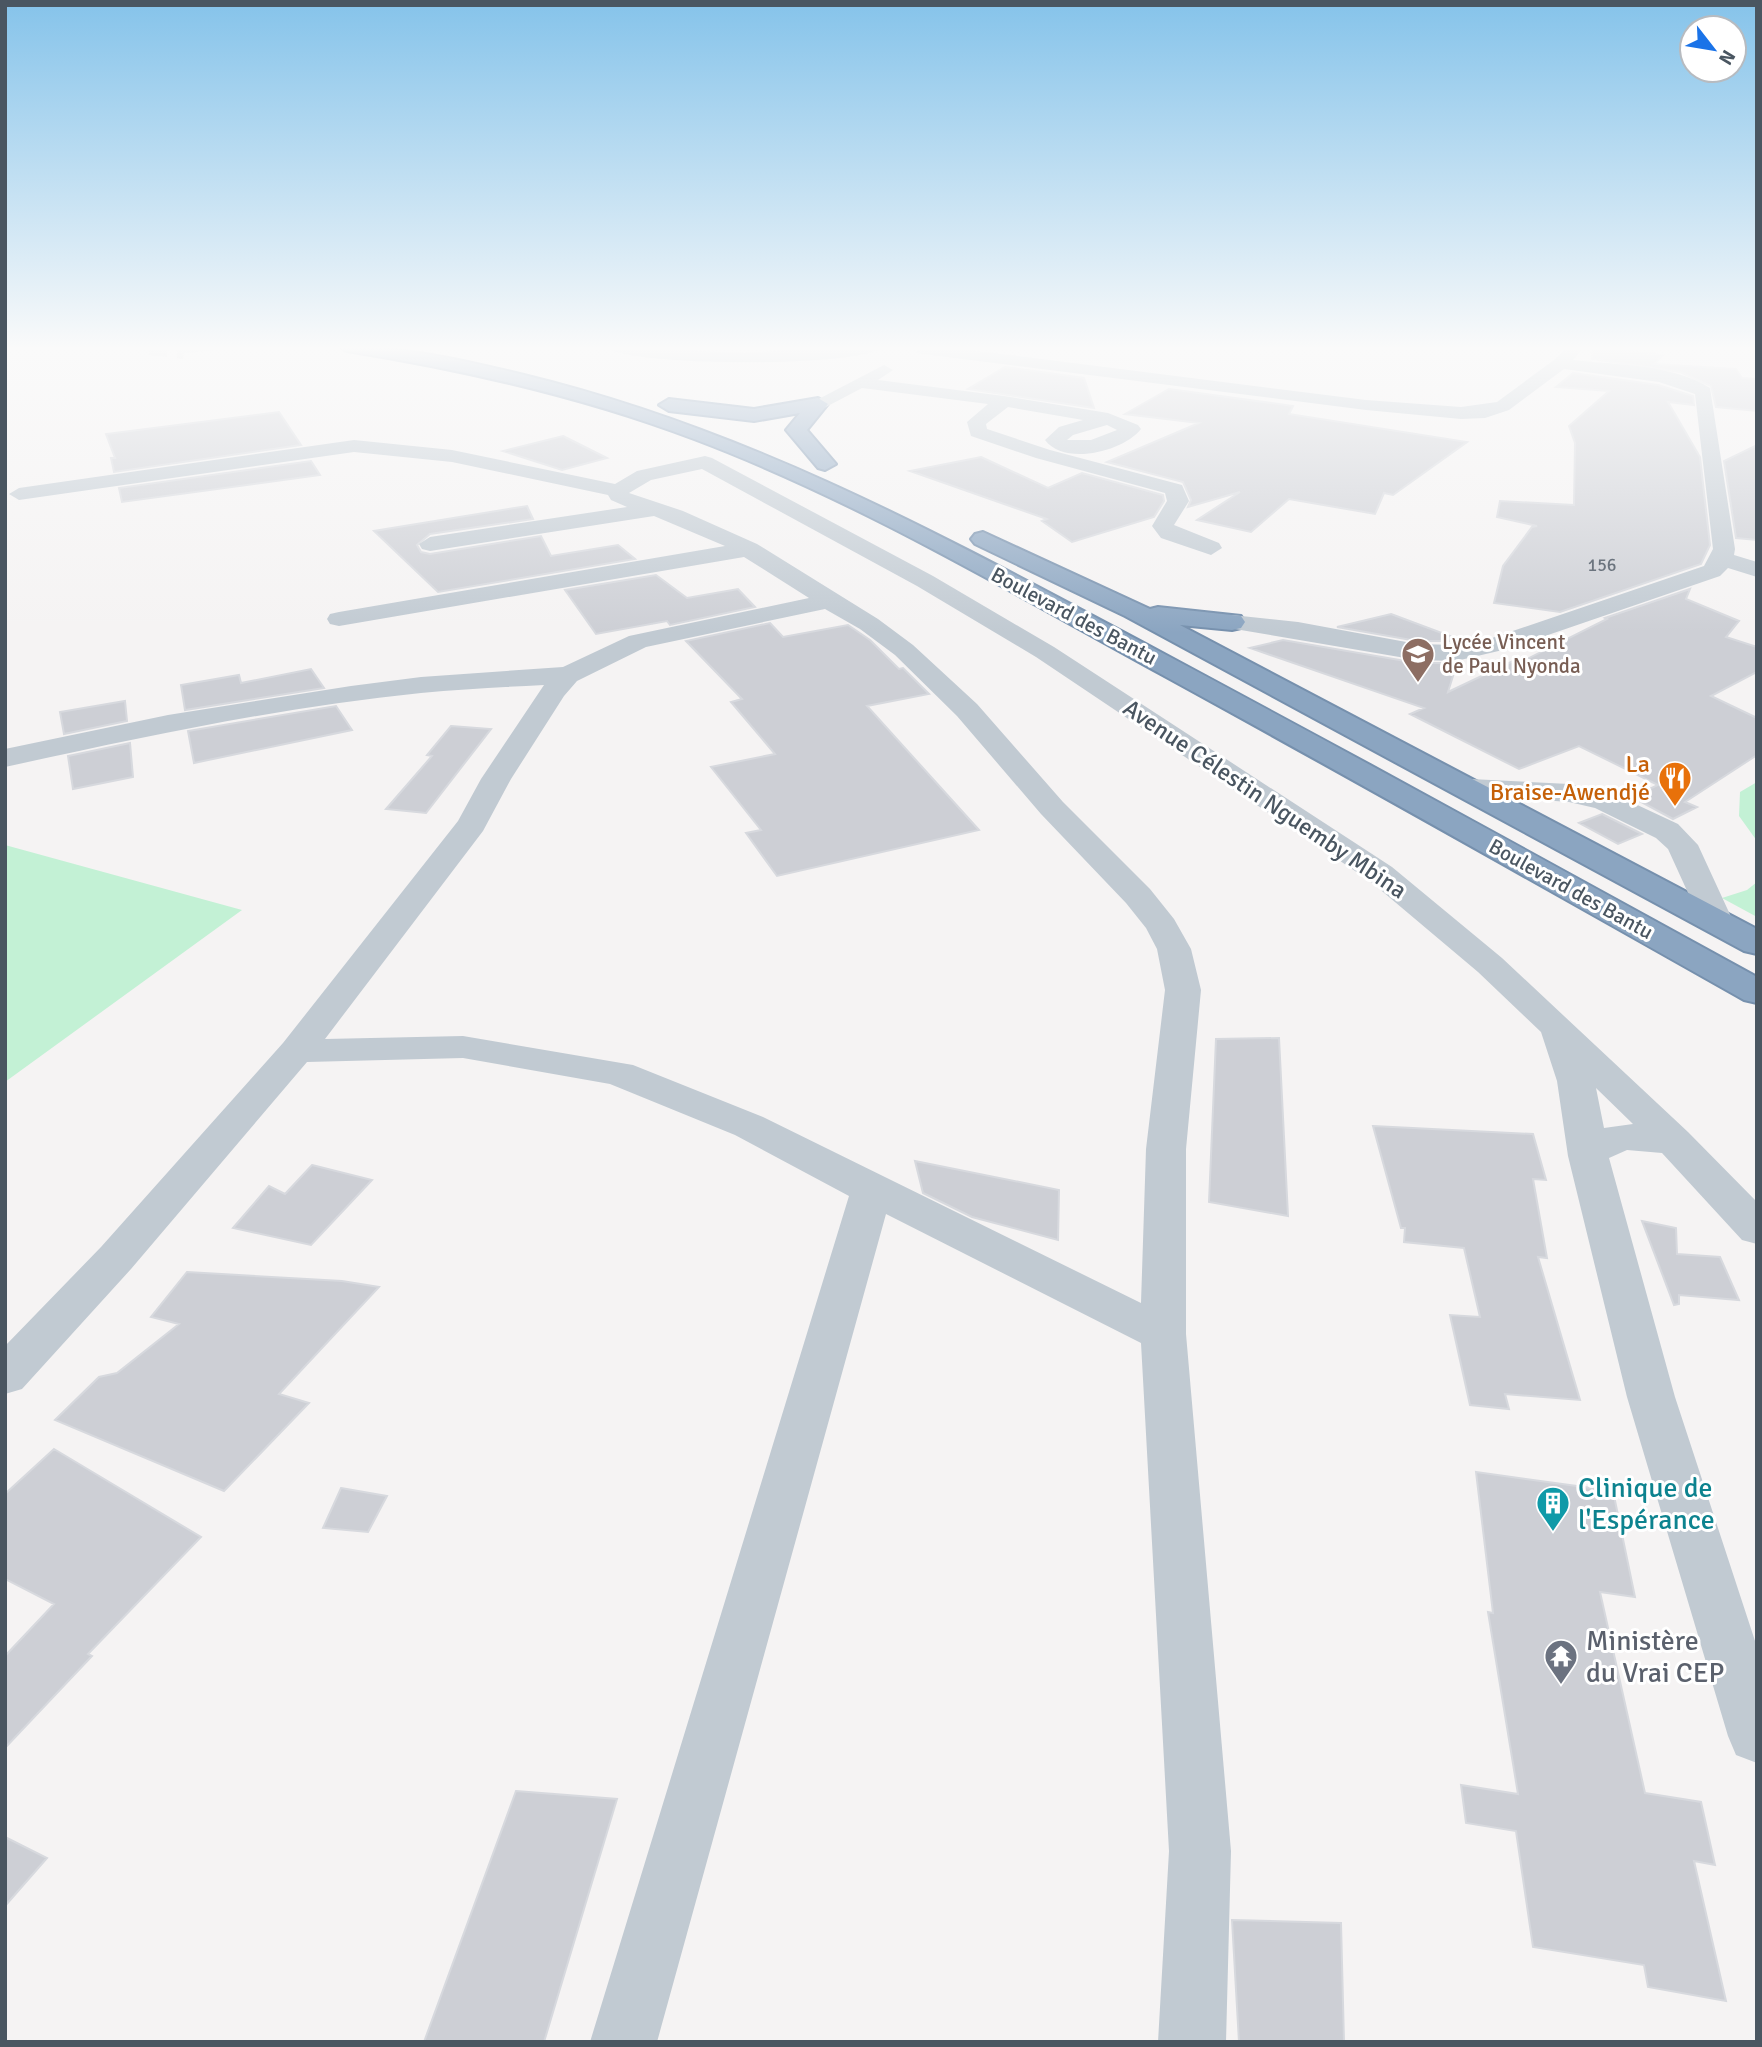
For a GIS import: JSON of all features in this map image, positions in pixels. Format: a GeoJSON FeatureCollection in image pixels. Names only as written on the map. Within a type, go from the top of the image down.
{"type":"FeatureCollection","features":[{"type":"Feature","properties":{"kind":"highway"},"geometry":{"type":"LineString","coordinates":[[694,442],[716,469],[816,471],[802,442]]}},
{"type":"Feature","properties":{"kind":"highway","name":"Boulevard des Bantu"},"geometry":{"type":"LineString","coordinates":[[740,442],[816,471],[1134,611],[1471,788],[1757,943]]}},
{"type":"Feature","properties":{"kind":"highway","name":"Boulevard des Bantu"},"geometry":{"type":"LineString","coordinates":[[816,471],[973,562],[1292,733],[1757,992]]}},
{"type":"Feature","properties":{"kind":"highway"},"geometry":{"type":"LineString","coordinates":[[1134,611],[1232,622]]}},
{"type":"Feature","properties":{"kind":"highway"},"geometry":{"type":"LineString","coordinates":[[1197,646],[1196,640],[1204,630],[1232,622]]}},
{"type":"Feature","properties":{"kind":"street"},"geometry":{"type":"LineString","coordinates":[[1006,442],[1042,454],[1175,489],[1178,501],[1163,526],[1169,533],[1211,548]]}},
{"type":"Feature","properties":{"kind":"street"},"geometry":{"type":"LineString","coordinates":[[1232,622],[1298,630],[1418,652],[1475,651],[1700,577],[1712,572],[1723,559],[1710,442]]}},
{"type":"Feature","properties":{"kind":"street"},"geometry":{"type":"LineString","coordinates":[[19,494],[354,446],[380,446],[496,465],[618,491],[644,475],[716,469]]}},
{"type":"Feature","properties":{"kind":"street","name":"Avenue Célestin Nguemby Mbina"},"geometry":{"type":"LineString","coordinates":[[716,469],[979,612],[1265,795],[1418,903],[1554,1025],[1674,1141],[1757,1228]]}},
{"type":"Feature","properties":{"kind":"street"},"geometry":{"type":"LineString","coordinates":[[618,491],[618,496],[626,500],[656,509],[749,549],[797,576],[828,601],[869,624],[904,650],[967,710],[1052,808],[1138,896],[1162,926],[1174,949],[1183,990],[1166,1149],[1163,1334],[1200,1851],[1192,2042]]}},
{"type":"Feature","properties":{"kind":"street"},"geometry":{"type":"LineString","coordinates":[[430,544],[656,509]]}},
{"type":"Feature","properties":{"kind":"street"},"geometry":{"type":"LineString","coordinates":[[339,620],[749,549]]}},
{"type":"Feature","properties":{"kind":"street"},"geometry":{"type":"LineString","coordinates":[[1723,559],[1757,570]]}},
{"type":"Feature","properties":{"kind":"street"},"geometry":{"type":"LineString","coordinates":[[5,758],[168,723],[351,694],[421,685],[568,675],[638,641],[828,601]]}},
{"type":"Feature","properties":{"kind":"street"},"geometry":{"type":"LineString","coordinates":[[5,1376],[116,1258],[296,1051],[472,824],[496,779],[546,702],[568,675]]}},
{"type":"Feature","properties":{"kind":"street"},"geometry":{"type":"LineString","coordinates":[[1471,788],[1569,793],[1605,802],[1667,831],[1682,845],[1716,922]]}},
{"type":"Feature","properties":{"kind":"street"},"geometry":{"type":"LineString","coordinates":[[1554,1025],[1576,1081],[1588,1156],[1651,1397],[1757,1736]]}},
{"type":"Feature","properties":{"kind":"street"},"geometry":{"type":"LineString","coordinates":[[296,1051],[463,1047],[619,1073],[749,1126],[1163,1334]]}},
{"type":"Feature","properties":{"kind":"street"},"geometry":{"type":"LineString","coordinates":[[1588,1156],[1595,1145],[1630,1136],[1674,1141]]}},
{"type":"Feature","properties":{"kind":"street"},"geometry":{"type":"LineString","coordinates":[[623,2042],[872,1188]]}},
{"type":"Feature","properties":{"kind":"green space"},"geometry":{"type":"Polygon","coordinates":[[[1757,782],[1757,841],[1739,816],[1740,792],[1757,782]]]}},
{"type":"Feature","properties":{"kind":"green space"},"geometry":{"type":"Polygon","coordinates":[[[5,845],[242,910],[5,1082],[5,845]]]}},
{"type":"Feature","properties":{"kind":"green space"},"geometry":{"type":"Polygon","coordinates":[[[1757,882],[1757,917],[1722,898],[1747,890],[1757,882]]]}},
{"type":"Feature","properties":{"kind":"building"},"geometry":{"type":"Polygon","coordinates":[[[109,442],[299,442],[301,445],[114,472],[111,458],[115,458],[109,442]]]}},
{"type":"Feature","properties":{"kind":"building"},"geometry":{"type":"Polygon","coordinates":[[[541,442],[574,442],[607,458],[562,470],[503,451],[541,442]]]}},
{"type":"Feature","properties":{"kind":"building"},"geometry":{"type":"Polygon","coordinates":[[[1155,442],[1467,442],[1393,495],[1384,493],[1375,514],[1289,499],[1251,532],[1197,520],[1240,492],[1188,507],[1191,500],[1183,482],[1107,462],[1155,442]]]}},
{"type":"Feature","properties":{"kind":"building"},"geometry":{"type":"Polygon","coordinates":[[[1691,442],[1700,457],[1710,545],[1701,564],[1560,612],[1494,603],[1503,566],[1532,527],[1537,526],[1497,517],[1500,501],[1574,505],[1575,443],[1691,442]]]}},
{"type":"Feature","properties":{"kind":"building"},"geometry":{"type":"Polygon","coordinates":[[[1757,445],[1757,540],[1736,538],[1724,461],[1757,445]]]}},
{"type":"Feature","properties":{"kind":"building"},"geometry":{"type":"Polygon","coordinates":[[[981,457],[1048,488],[1082,473],[1163,495],[1164,501],[1154,517],[1072,542],[1042,521],[1047,519],[910,471],[981,457]]]}},
{"type":"Feature","properties":{"kind":"building"},"geometry":{"type":"Polygon","coordinates":[[[311,461],[320,475],[122,502],[119,488],[311,461]]]}},
{"type":"Feature","properties":{"kind":"building"},"geometry":{"type":"Polygon","coordinates":[[[527,506],[533,519],[430,534],[417,545],[421,552],[430,554],[541,536],[551,556],[618,545],[635,559],[438,592],[374,531],[527,506]]]}},
{"type":"Feature","properties":{"kind":"building"},"geometry":{"type":"Polygon","coordinates":[[[656,575],[687,598],[738,589],[755,607],[670,625],[667,621],[596,634],[565,590],[656,575]]]}},
{"type":"Feature","properties":{"kind":"building"},"geometry":{"type":"Polygon","coordinates":[[[1690,589],[1686,599],[1739,621],[1726,637],[1757,647],[1757,672],[1711,696],[1757,718],[1757,755],[1685,802],[1697,807],[1673,819],[1632,797],[1658,785],[1579,746],[1519,769],[1410,714],[1424,708],[1250,648],[1283,640],[1417,663],[1457,663],[1448,692],[1515,660],[1521,662],[1607,619],[1605,618],[1690,589]]]}},
{"type":"Feature","properties":{"kind":"building"},"geometry":{"type":"Polygon","coordinates":[[[1391,614],[1463,641],[1417,641],[1337,627],[1391,614]]]}},
{"type":"Feature","properties":{"kind":"building"},"geometry":{"type":"Polygon","coordinates":[[[770,623],[783,637],[848,625],[870,640],[899,669],[903,668],[929,694],[867,706],[979,830],[777,876],[746,833],[761,830],[711,767],[775,754],[731,702],[742,699],[686,641],[770,623]]]}},
{"type":"Feature","properties":{"kind":"building"},"geometry":{"type":"Polygon","coordinates":[[[311,669],[324,688],[185,710],[181,685],[239,675],[241,683],[311,669]]]}},
{"type":"Feature","properties":{"kind":"building"},"geometry":{"type":"Polygon","coordinates":[[[125,701],[127,721],[64,734],[60,712],[125,701]]]}},
{"type":"Feature","properties":{"kind":"building"},"geometry":{"type":"Polygon","coordinates":[[[336,706],[352,730],[194,763],[188,731],[336,706]]]}},
{"type":"Feature","properties":{"kind":"building"},"geometry":{"type":"Polygon","coordinates":[[[451,726],[491,729],[426,813],[386,809],[432,756],[427,755],[451,726]]]}},
{"type":"Feature","properties":{"kind":"building"},"geometry":{"type":"Polygon","coordinates":[[[130,743],[133,777],[73,789],[68,756],[130,743]]]}},
{"type":"Feature","properties":{"kind":"building"},"geometry":{"type":"Polygon","coordinates":[[[1602,814],[1642,834],[1618,844],[1579,823],[1602,814]]]}},
{"type":"Feature","properties":{"kind":"building"},"geometry":{"type":"Polygon","coordinates":[[[1279,1038],[1288,1216],[1209,1202],[1216,1039],[1279,1038]]]}},
{"type":"Feature","properties":{"kind":"building"},"geometry":{"type":"Polygon","coordinates":[[[1373,1126],[1533,1134],[1546,1180],[1533,1179],[1547,1258],[1538,1257],[1580,1400],[1505,1394],[1509,1409],[1470,1405],[1450,1315],[1480,1317],[1464,1248],[1404,1242],[1405,1228],[1401,1228],[1373,1126]]]}},
{"type":"Feature","properties":{"kind":"building"},"geometry":{"type":"Polygon","coordinates":[[[915,1161],[1059,1190],[1058,1240],[972,1217],[923,1193],[915,1161]]]}},
{"type":"Feature","properties":{"kind":"building"},"geometry":{"type":"Polygon","coordinates":[[[312,1165],[372,1180],[311,1245],[233,1228],[269,1186],[285,1194],[312,1165]]]}},
{"type":"Feature","properties":{"kind":"building"},"geometry":{"type":"Polygon","coordinates":[[[1642,1221],[1676,1228],[1677,1254],[1720,1257],[1739,1300],[1679,1295],[1679,1304],[1674,1305],[1642,1221]]]}},
{"type":"Feature","properties":{"kind":"building"},"geometry":{"type":"Polygon","coordinates":[[[187,1272],[342,1281],[379,1287],[279,1394],[309,1403],[224,1491],[55,1420],[99,1377],[117,1373],[179,1324],[151,1317],[187,1272]]]}},
{"type":"Feature","properties":{"kind":"building"},"geometry":{"type":"Polygon","coordinates":[[[54,1449],[201,1537],[88,1654],[92,1656],[5,1748],[5,1656],[54,1604],[5,1579],[5,1494],[54,1449]]]}},
{"type":"Feature","properties":{"kind":"building"},"geometry":{"type":"Polygon","coordinates":[[[1476,1472],[1613,1491],[1635,1597],[1600,1592],[1645,1793],[1701,1802],[1715,1865],[1694,1861],[1726,2001],[1648,1987],[1644,1965],[1533,1947],[1516,1831],[1466,1823],[1461,1785],[1518,1794],[1488,1612],[1493,1613],[1476,1472]]]}},
{"type":"Feature","properties":{"kind":"building"},"geometry":{"type":"Polygon","coordinates":[[[341,1488],[387,1496],[368,1532],[323,1528],[341,1488]]]}},
{"type":"Feature","properties":{"kind":"building"},"geometry":{"type":"Polygon","coordinates":[[[516,1791],[617,1799],[544,2042],[424,2042],[516,1791]]]}},
{"type":"Feature","properties":{"kind":"building"},"geometry":{"type":"Polygon","coordinates":[[[5,1837],[47,1858],[5,1906],[5,1837]]]}},
{"type":"Feature","properties":{"kind":"building"},"geometry":{"type":"Polygon","coordinates":[[[1232,1920],[1341,1923],[1344,2042],[1239,2042],[1232,1920]]]}},
{"type":"Feature","properties":{"kind":"place","name":"Lycée Vincent de Paul Nyonda"},"geometry":{"type":"Point","coordinates":[1418,684]}},
{"type":"Feature","properties":{"kind":"place","name":"La Braise-Awendjé"},"geometry":{"type":"Point","coordinates":[1675,808]}},
{"type":"Feature","properties":{"kind":"place","name":"Clinique de l'Espérance"},"geometry":{"type":"Point","coordinates":[1553,1533]}},
{"type":"Feature","properties":{"kind":"place","name":"Ministère du Vrai CEP"},"geometry":{"type":"Point","coordinates":[1561,1686]}}]}
